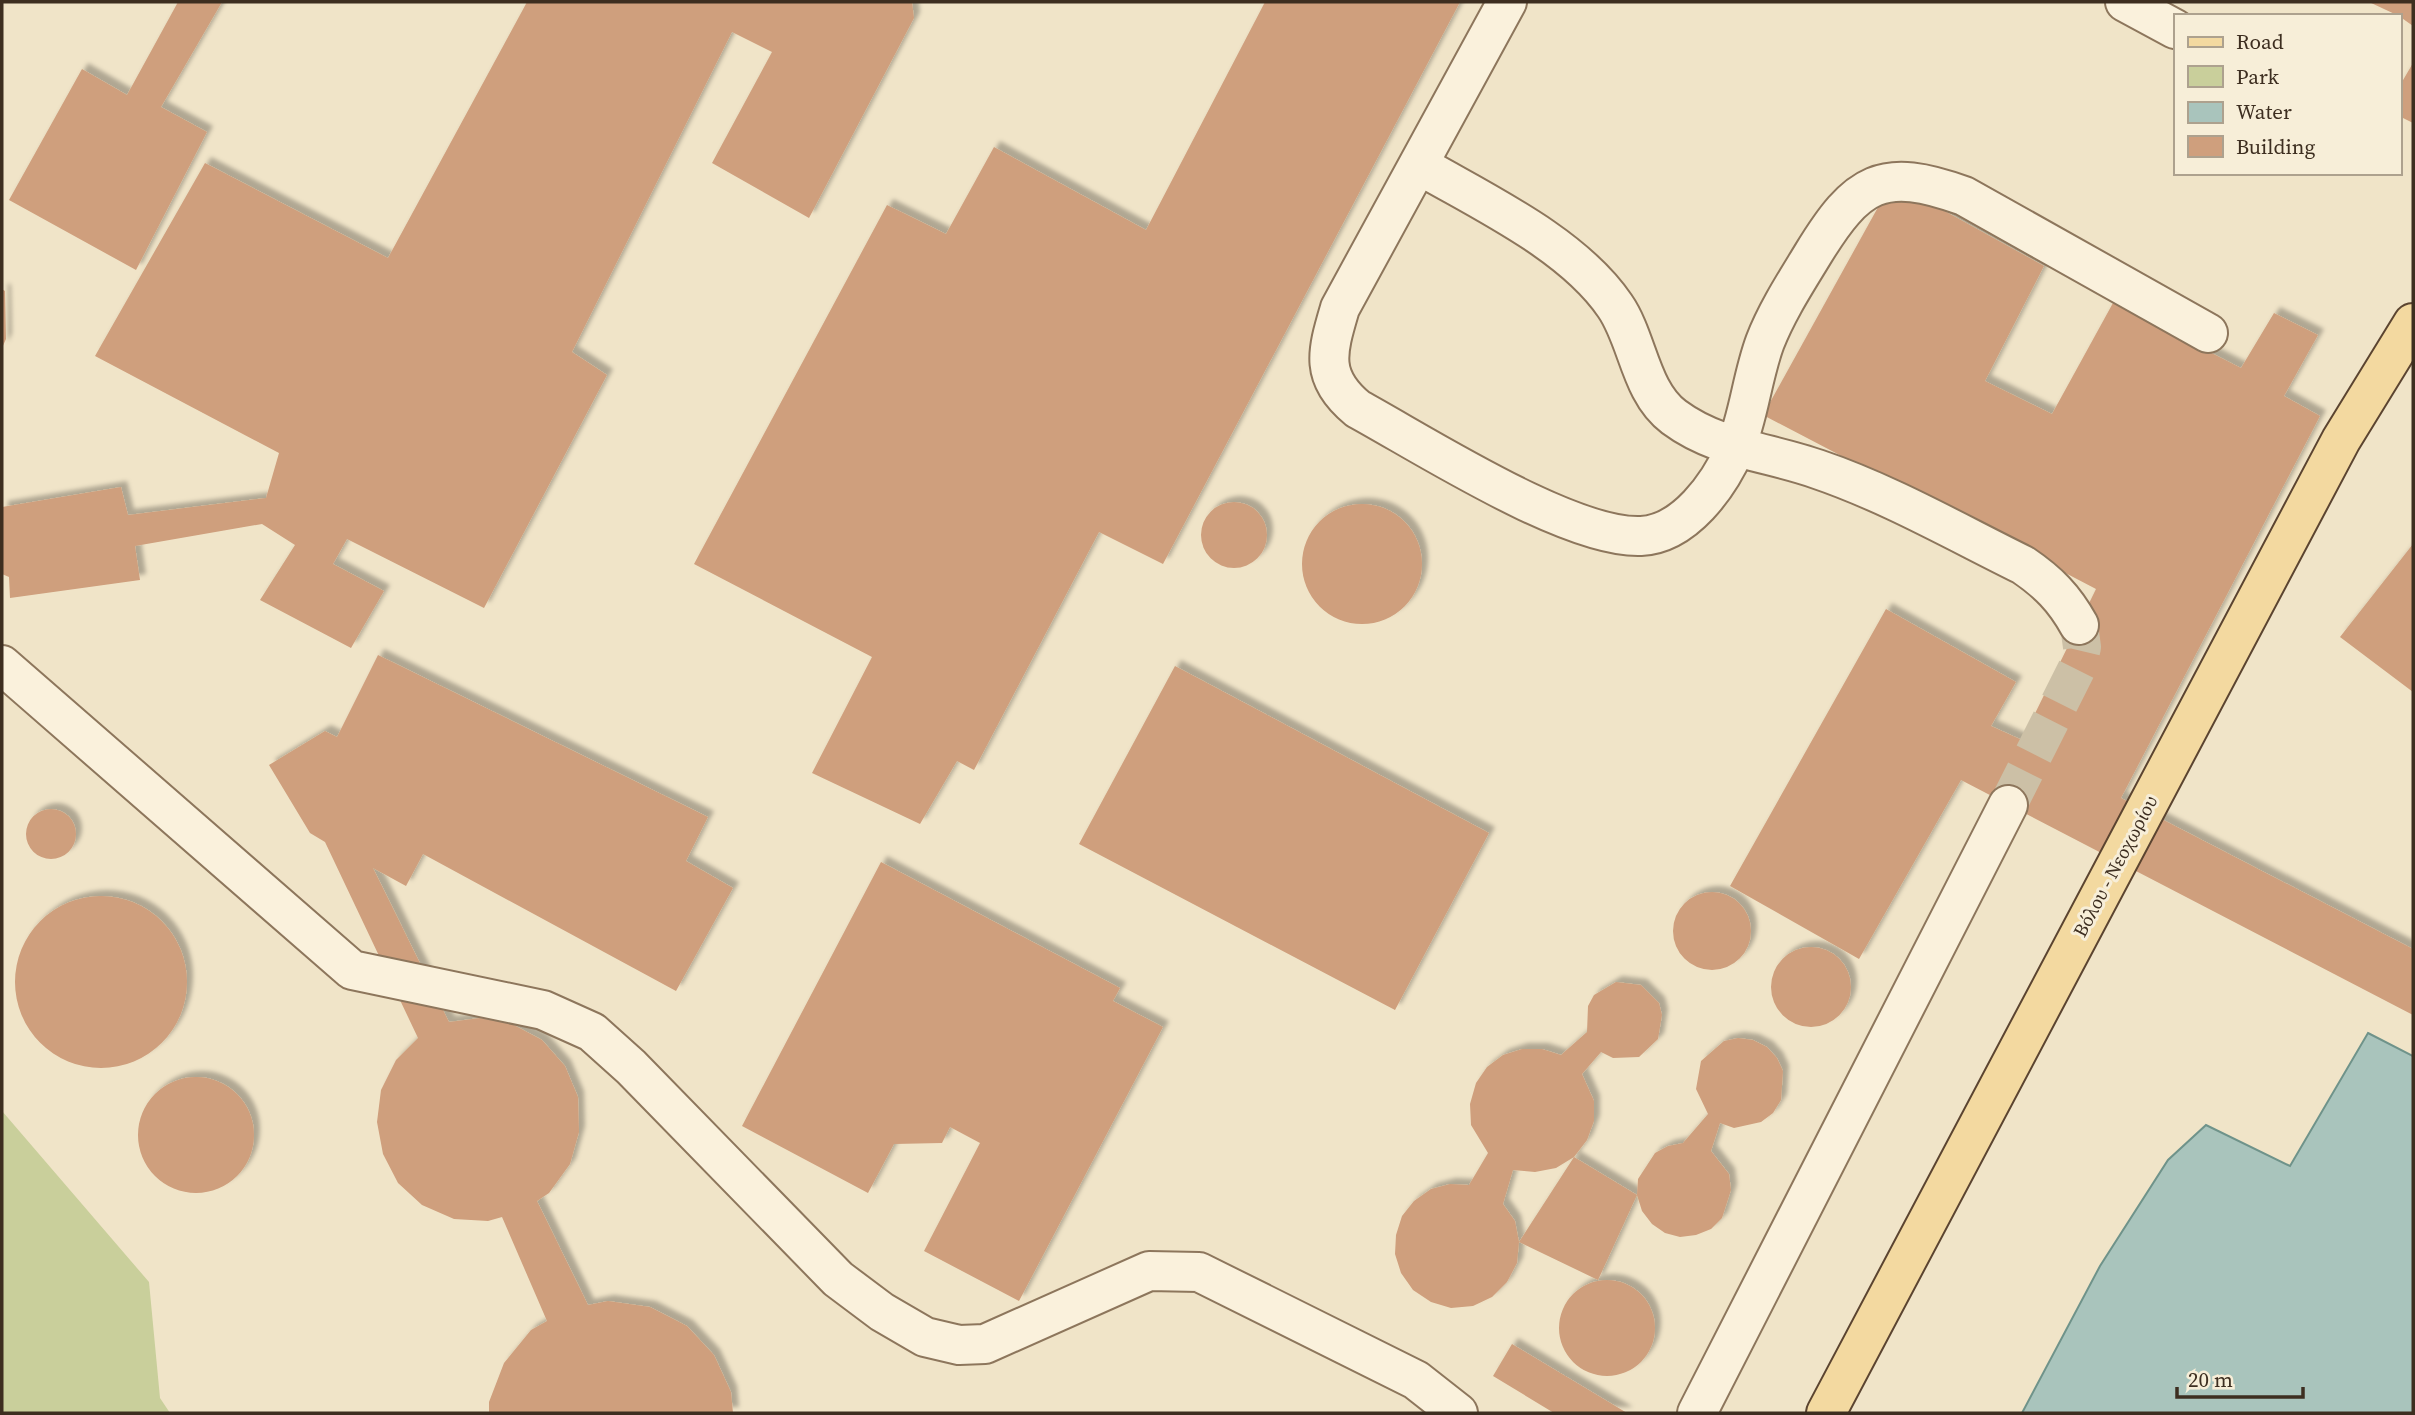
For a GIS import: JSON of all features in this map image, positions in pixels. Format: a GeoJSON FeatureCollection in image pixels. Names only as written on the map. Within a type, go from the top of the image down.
{"type":"FeatureCollection","features":[{"type":"Feature","properties":{"kind":"main road","name":"Βόλου - Νεοχωρίου"},"geometry":{"type":"LineString","coordinates":[[1826,1413],[2341,440],[2413,323]]}},
{"type":"Feature","properties":{"kind":"lane"},"geometry":{"type":"LineString","coordinates":[[1507,2],[1340,308],[1328,349],[1331,376],[1342,396],[1358,409],[1541,508],[1572,521],[1620,534],[1642,536],[1676,524],[1706,495],[1735,448],[1766,338],[1788,295],[1843,208],[1856,196],[1877,185],[1902,180],[1925,182],[1964,196],[2208,332]]}},
{"type":"Feature","properties":{"kind":"lane"},"geometry":{"type":"LineString","coordinates":[[2125,2],[2174,28]]}},
{"type":"Feature","properties":{"kind":"lane"},"geometry":{"type":"LineString","coordinates":[[1419,165],[1538,237],[1580,268],[1616,307],[1653,392],[1663,407],[1682,422],[1735,448],[1816,468],[1851,482],[2023,565],[2049,583],[2066,603],[2079,625]]}},
{"type":"Feature","properties":{"kind":"lane"},"geometry":{"type":"LineString","coordinates":[[2,665],[352,970],[543,1010],[592,1032],[631,1067],[838,1279],[882,1312],[925,1337],[959,1345],[985,1343],[1149,1271],[1199,1272],[1416,1380],[1458,1413]]}},
{"type":"Feature","properties":{"kind":"lane"},"geometry":{"type":"LineString","coordinates":[[1697,1413],[2008,805]]}},
{"type":"Feature","properties":{"kind":"green space"},"geometry":{"type":"Polygon","coordinates":[[[2,1111],[149,1282],[160,1398],[170,1413],[2,1413],[2,1111]]]}},
{"type":"Feature","properties":{"kind":"water"},"geometry":{"type":"Polygon","coordinates":[[[2368,1033],[2413,1056],[2413,1413],[2022,1413],[2100,1266],[2168,1160],[2206,1125],[2290,1166],[2368,1033]]]}},
{"type":"Feature","properties":{"kind":"building"},"geometry":{"type":"Polygon","coordinates":[[[178,2],[222,2],[161,107],[207,132],[136,270],[9,200],[82,69],[127,95],[178,2]]]}},
{"type":"Feature","properties":{"kind":"building"},"geometry":{"type":"Polygon","coordinates":[[[527,2],[912,2],[914,18],[809,218],[712,163],[772,52],[732,32],[572,352],[607,375],[484,608],[347,539],[333,564],[384,591],[351,648],[260,600],[295,545],[262,524],[135,546],[140,580],[10,598],[9,577],[2,574],[2,507],[121,487],[128,515],[266,498],[279,453],[95,356],[205,163],[388,258],[527,2]]]}},
{"type":"Feature","properties":{"kind":"building"},"geometry":{"type":"Polygon","coordinates":[[[1265,2],[1460,2],[1163,564],[1099,532],[974,770],[957,761],[920,824],[812,773],[872,657],[694,564],[887,205],[946,234],[994,147],[1146,230],[1265,2]]]}},
{"type":"Feature","properties":{"kind":"building"},"geometry":{"type":"Polygon","coordinates":[[[2369,2],[2413,2],[2413,26],[2401,17],[2401,14],[2395,14],[2369,2]]]}},
{"type":"Feature","properties":{"kind":"building"},"geometry":{"type":"Polygon","coordinates":[[[2413,63],[2413,123],[2401,117],[2401,84],[2413,63]]]}},
{"type":"Feature","properties":{"kind":"building"},"geometry":{"type":"Polygon","coordinates":[[[1892,182],[2044,266],[1985,381],[2052,414],[2113,303],[2241,368],[2274,313],[2318,335],[2284,396],[2320,416],[2121,798],[2413,949],[2413,1015],[1961,780],[1859,959],[1730,886],[1886,609],[2016,682],[1991,726],[2022,740],[2096,589],[1763,415],[1892,182]]]}},
{"type":"Feature","properties":{"kind":"building"},"geometry":{"type":"Polygon","coordinates":[[[2,289],[5,291],[6,339],[2,348],[2,289]]]}},
{"type":"Feature","properties":{"kind":"building"},"geometry":{"type":"Polygon","coordinates":[[[1234,502],[1247,504],[1262,517],[1267,535],[1265,548],[1252,563],[1234,568],[1221,566],[1206,553],[1201,535],[1203,522],[1216,507],[1234,502]]]}},
{"type":"Feature","properties":{"kind":"building"},"geometry":{"type":"Polygon","coordinates":[[[1362,504],[1385,508],[1405,521],[1418,541],[1422,564],[1418,587],[1405,607],[1385,620],[1362,624],[1339,620],[1319,607],[1306,587],[1302,564],[1306,541],[1319,521],[1339,508],[1362,504]]]}},
{"type":"Feature","properties":{"kind":"building"},"geometry":{"type":"Polygon","coordinates":[[[2413,544],[2413,692],[2340,637],[2413,544]]]}},
{"type":"Feature","properties":{"kind":"building"},"geometry":{"type":"Polygon","coordinates":[[[378,655],[708,817],[686,861],[733,888],[676,991],[423,854],[406,886],[373,868],[449,1022],[480,1018],[512,1024],[542,1040],[565,1066],[578,1097],[579,1132],[570,1164],[549,1193],[537,1201],[588,1305],[608,1301],[650,1307],[687,1326],[714,1355],[731,1392],[733,1413],[489,1413],[489,1402],[504,1363],[531,1330],[547,1321],[502,1217],[488,1221],[454,1219],[422,1205],[398,1183],[383,1154],[377,1122],[381,1090],[396,1060],[418,1038],[325,842],[310,833],[269,765],[325,731],[337,737],[378,655]]]}},
{"type":"Feature","properties":{"kind":"building"},"geometry":{"type":"Polygon","coordinates":[[[1175,666],[1489,833],[1395,1010],[1079,844],[1175,666]]]}},
{"type":"Feature","properties":{"kind":"building"},"geometry":{"type":"Polygon","coordinates":[[[51,809],[69,816],[76,834],[69,852],[51,859],[33,852],[26,834],[33,816],[51,809]]]}},
{"type":"Feature","properties":{"kind":"building"},"geometry":{"type":"Polygon","coordinates":[[[881,862],[1120,988],[1113,1001],[1163,1027],[1019,1301],[924,1251],[980,1143],[950,1127],[942,1143],[894,1144],[868,1193],[742,1126],[881,862]]]}},
{"type":"Feature","properties":{"kind":"building"},"geometry":{"type":"Polygon","coordinates":[[[1712,892],[1727,895],[1739,904],[1748,916],[1751,931],[1748,946],[1739,958],[1727,967],[1712,970],[1697,967],[1685,958],[1676,946],[1673,931],[1676,916],[1685,904],[1697,895],[1712,892]]]}},
{"type":"Feature","properties":{"kind":"building"},"geometry":{"type":"Polygon","coordinates":[[[101,896],[134,902],[162,921],[181,949],[187,982],[181,1015],[162,1043],[134,1062],[101,1068],[68,1062],[40,1043],[21,1015],[15,982],[21,949],[40,921],[68,902],[101,896]]]}},
{"type":"Feature","properties":{"kind":"building"},"geometry":{"type":"Polygon","coordinates":[[[1811,947],[1826,950],[1839,959],[1848,972],[1851,987],[1848,1002],[1839,1015],[1826,1024],[1811,1027],[1796,1024],[1783,1015],[1774,1002],[1771,987],[1774,972],[1783,959],[1796,950],[1811,947]]]}},
{"type":"Feature","properties":{"kind":"building"},"geometry":{"type":"Polygon","coordinates":[[[1616,982],[1641,985],[1659,1003],[1662,1015],[1658,1039],[1639,1057],[1613,1058],[1601,1052],[1582,1074],[1594,1101],[1594,1121],[1587,1140],[1574,1157],[1556,1168],[1535,1172],[1513,1170],[1503,1204],[1515,1221],[1519,1242],[1517,1263],[1507,1282],[1492,1297],[1473,1306],[1451,1308],[1431,1302],[1413,1290],[1401,1273],[1395,1254],[1396,1235],[1402,1216],[1414,1201],[1431,1189],[1450,1184],[1469,1185],[1488,1153],[1471,1125],[1470,1104],[1476,1083],[1487,1067],[1503,1055],[1522,1049],[1542,1049],[1561,1055],[1587,1032],[1588,1006],[1594,995],[1616,982]]]}},
{"type":"Feature","properties":{"kind":"building"},"geometry":{"type":"Polygon","coordinates":[[[1738,1038],[1753,1040],[1767,1047],[1777,1058],[1783,1071],[1781,1100],[1773,1113],[1761,1122],[1734,1128],[1720,1123],[1711,1151],[1729,1174],[1731,1190],[1722,1218],[1711,1229],[1696,1235],[1680,1237],[1665,1233],[1652,1224],[1642,1211],[1637,1195],[1638,1179],[1655,1153],[1668,1146],[1683,1143],[1708,1114],[1696,1089],[1701,1061],[1724,1041],[1738,1038]]]}},
{"type":"Feature","properties":{"kind":"building"},"geometry":{"type":"Polygon","coordinates":[[[196,1077],[218,1081],[237,1094],[250,1113],[254,1135],[250,1157],[237,1176],[218,1189],[196,1193],[174,1189],[155,1176],[142,1157],[138,1135],[142,1113],[155,1094],[174,1081],[196,1077]]]}},
{"type":"Feature","properties":{"kind":"building"},"geometry":{"type":"Polygon","coordinates":[[[1574,1157],[1637,1195],[1598,1280],[1519,1242],[1574,1157]]]}},
{"type":"Feature","properties":{"kind":"building"},"geometry":{"type":"Polygon","coordinates":[[[1607,1280],[1625,1284],[1641,1294],[1651,1310],[1655,1328],[1651,1346],[1641,1362],[1625,1372],[1607,1376],[1589,1372],[1573,1362],[1563,1346],[1559,1328],[1563,1310],[1573,1294],[1589,1284],[1607,1280]]]}},
{"type":"Feature","properties":{"kind":"building"},"geometry":{"type":"Polygon","coordinates":[[[1512,1344],[1627,1413],[1554,1413],[1493,1376],[1512,1344]]]}},
{"type":"Feature","properties":{"kind":"tunnel"},"geometry":{"type":"LineString","coordinates":[[2008,805],[2077,668],[2082,647],[2079,625]]}}]}
